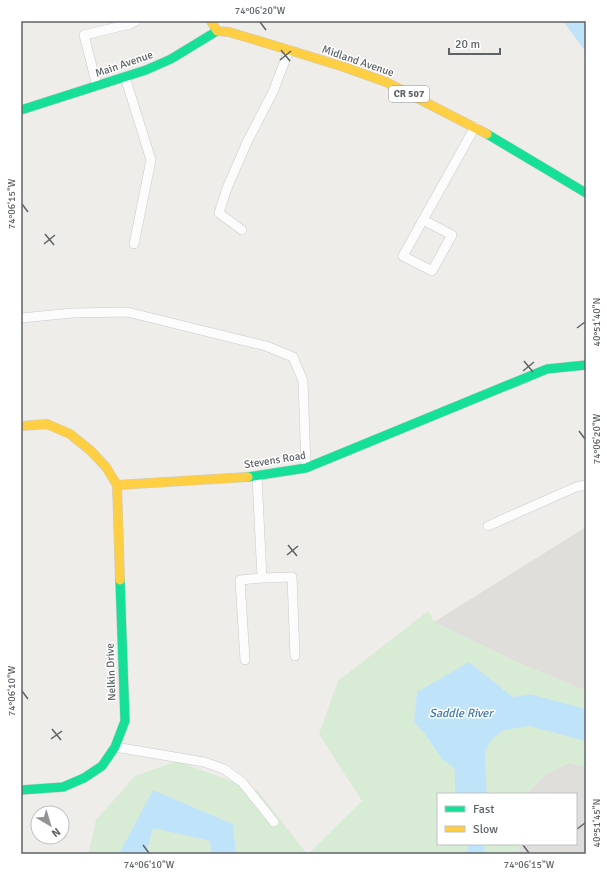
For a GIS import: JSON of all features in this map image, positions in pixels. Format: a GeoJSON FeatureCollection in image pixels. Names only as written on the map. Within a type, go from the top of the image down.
{"type":"FeatureCollection","features":[{"type":"Feature","properties":{"kind":"street"},"geometry":{"type":"LineString","coordinates":[[211,21],[217,31]]}},
{"type":"Feature","properties":{"kind":"street","name":"Main Avenue"},"geometry":{"type":"LineString","coordinates":[[21,110],[125,77],[171,59],[217,31]]}},
{"type":"Feature","properties":{"kind":"street","name":"Midland Avenue"},"geometry":{"type":"LineString","coordinates":[[217,31],[229,32],[289,50],[386,82],[475,128],[533,160],[586,192]]}},
{"type":"Feature","properties":{"kind":"street","name":"Stevens Road"},"geometry":{"type":"LineString","coordinates":[[117,485],[257,476],[306,468],[547,369],[586,365]]}},
{"type":"Feature","properties":{"kind":"street"},"geometry":{"type":"LineString","coordinates":[[21,426],[47,424],[70,434],[96,456],[106,467],[117,485]]}},
{"type":"Feature","properties":{"kind":"street","name":"Nelkin Drive"},"geometry":{"type":"LineString","coordinates":[[21,790],[63,787],[84,778],[102,766],[115,747],[125,721],[117,485]]}},
{"type":"Feature","properties":{"kind":"lane"},"geometry":{"type":"LineString","coordinates":[[97,86],[84,35],[130,24],[136,21]]}},
{"type":"Feature","properties":{"kind":"lane"},"geometry":{"type":"LineString","coordinates":[[242,230],[219,213],[227,188],[248,140],[273,92],[289,50]]}},
{"type":"Feature","properties":{"kind":"lane"},"geometry":{"type":"LineString","coordinates":[[125,77],[151,160],[134,244]]}},
{"type":"Feature","properties":{"kind":"lane"},"geometry":{"type":"LineString","coordinates":[[423,220],[452,235],[432,271],[403,256],[423,220],[475,128]]}},
{"type":"Feature","properties":{"kind":"lane"},"geometry":{"type":"LineString","coordinates":[[21,318],[73,313],[127,312],[266,346],[293,357],[303,381],[306,468]]}},
{"type":"Feature","properties":{"kind":"lane"},"geometry":{"type":"LineString","coordinates":[[257,476],[262,578]]}},
{"type":"Feature","properties":{"kind":"lane"},"geometry":{"type":"LineString","coordinates":[[488,526],[576,487],[586,485]]}},
{"type":"Feature","properties":{"kind":"lane"},"geometry":{"type":"LineString","coordinates":[[245,660],[240,580],[262,578],[292,577],[295,656]]}},
{"type":"Feature","properties":{"kind":"lane"},"geometry":{"type":"LineString","coordinates":[[115,747],[204,762],[224,769],[242,782],[274,822]]}},
{"type":"Feature","properties":{"kind":"shaded area"},"geometry":{"type":"Polygon","coordinates":[[[586,527],[586,691],[519,663],[434,622],[586,527]]]}},
{"type":"Feature","properties":{"kind":"shaded area"},"geometry":{"type":"Polygon","coordinates":[[[568,763],[586,767],[586,854],[518,854],[519,845],[577,845],[577,793],[527,793],[545,775],[568,763]]]}},
{"type":"Feature","properties":{"kind":"green space"},"geometry":{"type":"Polygon","coordinates":[[[428,611],[434,622],[519,663],[586,691],[586,767],[568,763],[545,775],[527,793],[478,793],[475,768],[492,739],[529,710],[469,662],[417,692],[414,722],[425,734],[442,759],[459,772],[461,793],[437,793],[437,845],[467,845],[468,854],[308,854],[362,801],[319,734],[338,681],[428,611]]]}},
{"type":"Feature","properties":{"kind":"green space"},"geometry":{"type":"Polygon","coordinates":[[[177,761],[258,791],[307,854],[236,854],[233,824],[153,790],[119,854],[88,854],[96,820],[135,776],[177,761]]]}},
{"type":"Feature","properties":{"kind":"green space"},"geometry":{"type":"Polygon","coordinates":[[[153,827],[210,841],[211,854],[146,854],[153,827]]]}},
{"type":"Feature","properties":{"kind":"green space"},"geometry":{"type":"Polygon","coordinates":[[[484,845],[519,845],[518,854],[485,854],[484,845]]]}},
{"type":"Feature","properties":{"kind":"water"},"geometry":{"type":"Polygon","coordinates":[[[563,21],[586,21],[586,52],[563,21]]]}},
{"type":"Feature","properties":{"kind":"water","name":"Saddle River"},"geometry":{"type":"Polygon","coordinates":[[[469,662],[529,710],[492,739],[475,768],[478,793],[461,793],[459,772],[442,759],[425,734],[414,722],[417,692],[469,662]]]}},
{"type":"Feature","properties":{"kind":"water"},"geometry":{"type":"Polygon","coordinates":[[[153,790],[233,824],[236,854],[211,854],[210,841],[153,828],[146,854],[119,854],[153,790]]]}},
{"type":"Feature","properties":{"kind":"water"},"geometry":{"type":"Polygon","coordinates":[[[467,845],[484,845],[485,854],[468,854],[467,845]]]}},
{"type":"Feature","properties":{"kind":"waterway","name":"Saddle River"},"geometry":{"type":"LineString","coordinates":[[471,793],[469,744],[478,719],[529,710],[586,725]]}},
{"type":"Feature","properties":{"kind":"traffic: fast"},"geometry":{"type":"LineString","coordinates":[[21,110],[146,70],[171,59],[217,31]]}},
{"type":"Feature","properties":{"kind":"traffic: fast"},"geometry":{"type":"LineString","coordinates":[[487,134],[586,193]]}},
{"type":"Feature","properties":{"kind":"traffic: fast"},"geometry":{"type":"LineString","coordinates":[[248,477],[306,468],[547,369],[586,365]]}},
{"type":"Feature","properties":{"kind":"traffic: fast"},"geometry":{"type":"LineString","coordinates":[[21,790],[63,787],[84,778],[102,766],[115,747],[125,721],[120,580]]}},
{"type":"Feature","properties":{"kind":"traffic: slow"},"geometry":{"type":"LineString","coordinates":[[211,21],[217,31],[229,32],[289,50],[386,82],[487,134]]}},
{"type":"Feature","properties":{"kind":"traffic: slow"},"geometry":{"type":"LineString","coordinates":[[21,426],[47,424],[70,434],[91,451],[106,467],[117,485],[248,477]]}},
{"type":"Feature","properties":{"kind":"traffic: slow"},"geometry":{"type":"LineString","coordinates":[[117,485],[120,580]]}}]}
